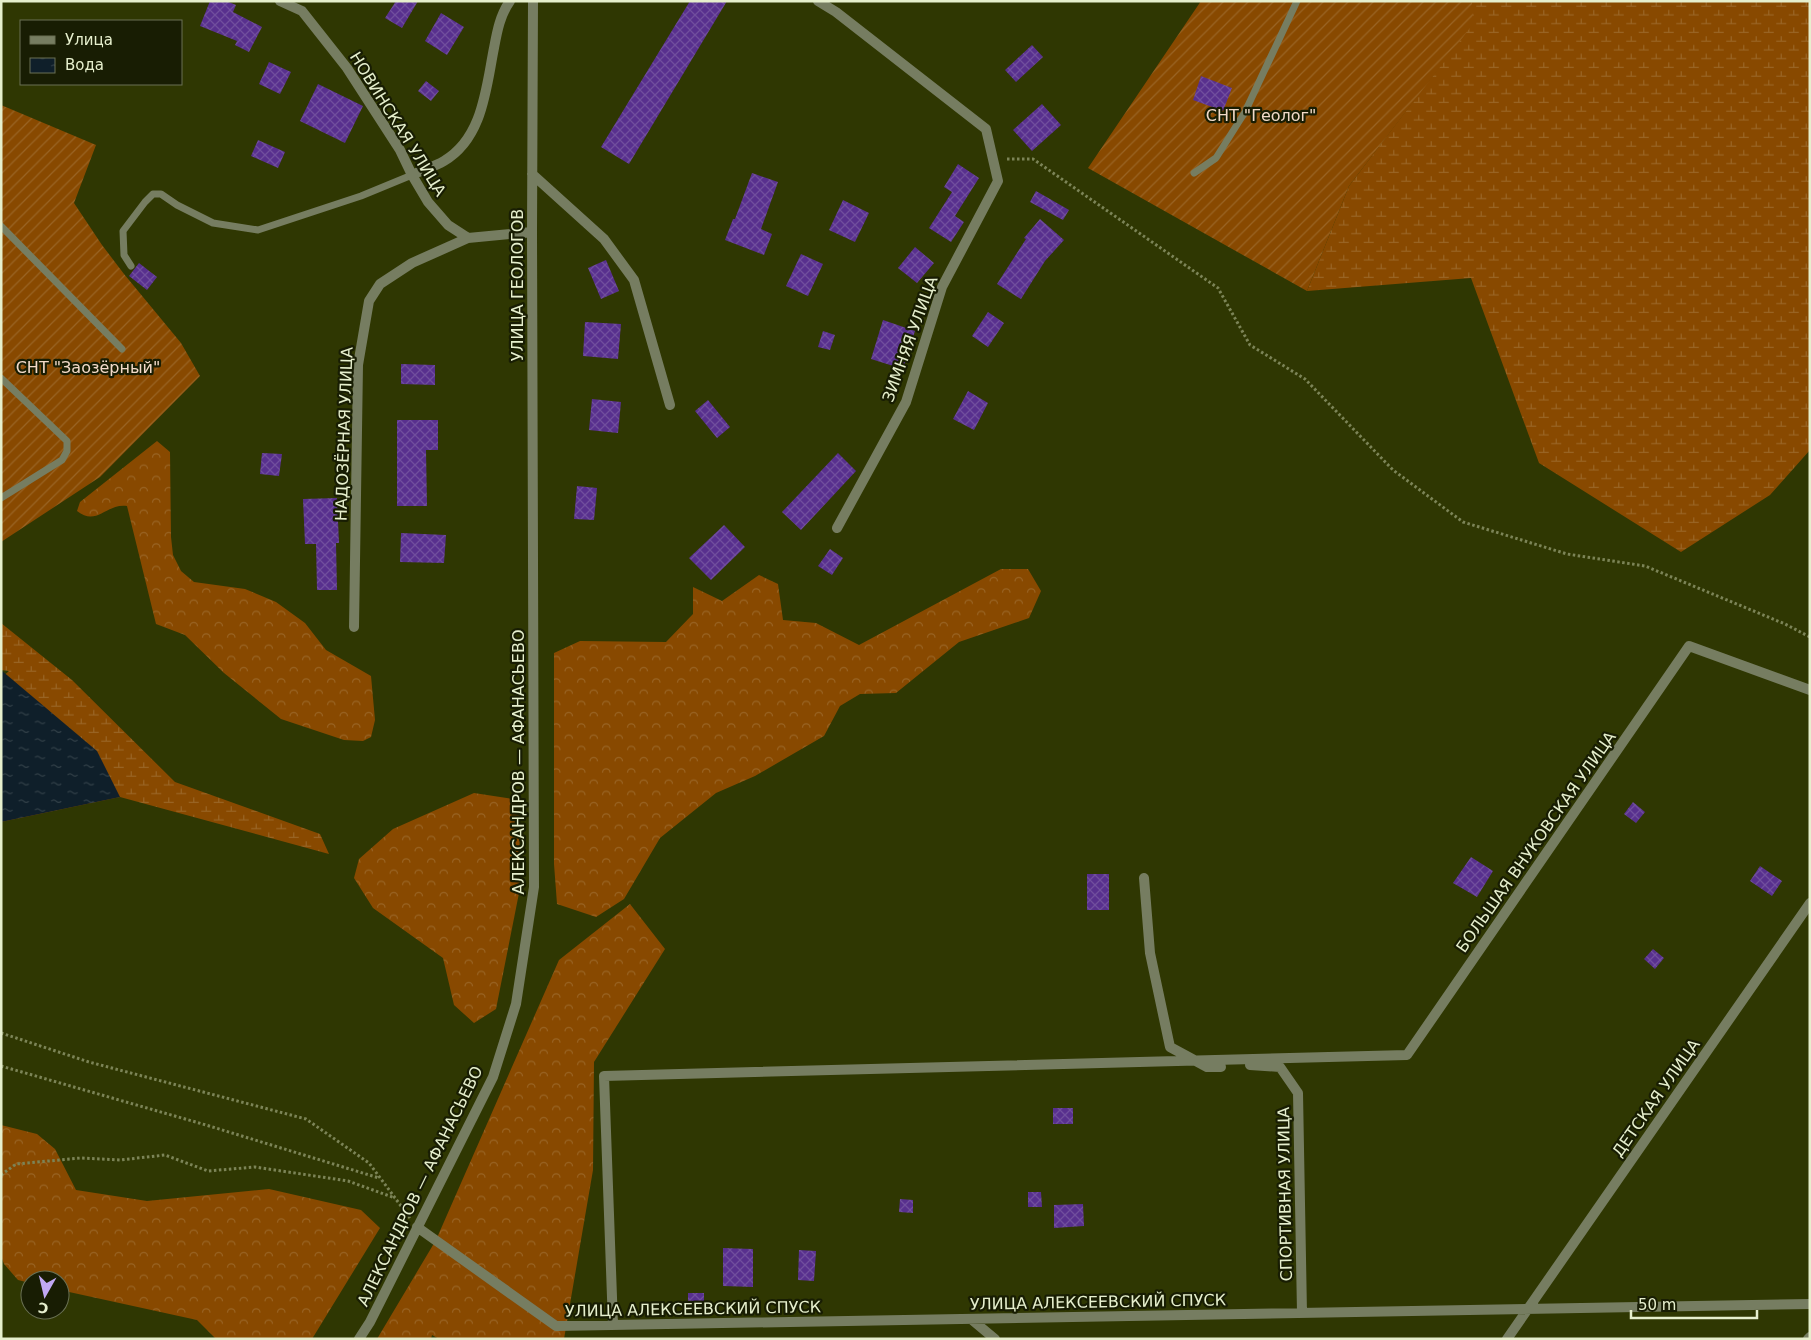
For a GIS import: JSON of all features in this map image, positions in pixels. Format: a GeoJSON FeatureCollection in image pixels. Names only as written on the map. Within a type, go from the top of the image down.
{"type":"FeatureCollection","features":[{"type":"Feature","properties":{"kind":"street","name":"НОВИНСКАЯ УЛИЦА"},"geometry":{"type":"LineString","coordinates":[[280,1],[302,11],[347,68],[400,150],[428,202],[448,225],[468,238]]}},
{"type":"Feature","properties":{"kind":"street"},"geometry":{"type":"LineString","coordinates":[[412,175],[444,161],[466,143],[481,112],[497,32],[503,11],[510,1]]}},
{"type":"Feature","properties":{"kind":"street","name":"УЛИЦА ГЕОЛОГОВ"},"geometry":{"type":"LineString","coordinates":[[533,1],[533,569]]}},
{"type":"Feature","properties":{"kind":"street","name":"ЗИМНЯЯ УЛИЦА"},"geometry":{"type":"LineString","coordinates":[[818,1],[836,12],[986,129],[998,181],[942,287],[906,402],[837,528]]}},
{"type":"Feature","properties":{"kind":"street"},"geometry":{"type":"LineString","coordinates":[[532,174],[604,239],[634,280],[670,405]]}},
{"type":"Feature","properties":{"kind":"street"},"geometry":{"type":"LineString","coordinates":[[468,238],[532,232]]}},
{"type":"Feature","properties":{"kind":"street","name":"НАДОЗЁРНАЯ УЛИЦА"},"geometry":{"type":"LineString","coordinates":[[354,627],[358,366],[369,301],[380,284],[412,263],[468,238]]}},
{"type":"Feature","properties":{"kind":"street","name":"АЛЕКСАНДРОВ — АФАНАСЬЕВО"},"geometry":{"type":"LineString","coordinates":[[359,1339],[493,1077],[516,1004],[534,887],[533,569]]}},
{"type":"Feature","properties":{"kind":"street","name":"БОЛЬШАЯ ВНУКОВСКАЯ УЛИЦА"},"geometry":{"type":"LineString","coordinates":[[1195,1061],[1408,1055],[1689,646],[1810,690]]}},
{"type":"Feature","properties":{"kind":"street","name":"СПОРТИВНАЯ УЛИЦА"},"geometry":{"type":"LineString","coordinates":[[1144,878],[1150,953],[1170,1047],[1207,1068],[1249,1065],[1280,1067],[1298,1093],[1302,1313]]}},
{"type":"Feature","properties":{"kind":"street","name":"ДЕТСКАЯ УЛИЦА"},"geometry":{"type":"LineString","coordinates":[[1507,1339],[1810,903]]}},
{"type":"Feature","properties":{"kind":"street"},"geometry":{"type":"LineString","coordinates":[[613,1325],[604,1076],[1195,1061]]}},
{"type":"Feature","properties":{"kind":"street","name":"УЛИЦА АЛЕКСЕЕВСКИЙ СПУСК"},"geometry":{"type":"LineString","coordinates":[[417,1227],[556,1326],[1810,1304]]}},
{"type":"Feature","properties":{"kind":"street"},"geometry":{"type":"LineString","coordinates":[[971,1319],[995,1339]]}},
{"type":"Feature","properties":{"kind":"lane"},"geometry":{"type":"LineString","coordinates":[[1194,173],[1216,158],[1245,112],[1297,1]]}},
{"type":"Feature","properties":{"kind":"lane"},"geometry":{"type":"LineString","coordinates":[[131,266],[124,255],[123,232],[144,202],[153,194],[161,194],[177,205],[213,223],[258,230],[361,196],[412,175]]}},
{"type":"Feature","properties":{"kind":"lane"},"geometry":{"type":"LineString","coordinates":[[1,226],[122,349]]}},
{"type":"Feature","properties":{"kind":"lane"},"geometry":{"type":"LineString","coordinates":[[1,378],[67,441],[67,452],[62,460],[1,498]]}},
{"type":"Feature","properties":{"kind":"path"},"geometry":{"type":"LineString","coordinates":[[1007,159],[1033,159],[1218,288],[1250,345],[1305,379],[1393,470],[1463,522],[1567,554],[1645,566],[1785,624],[1810,637]]}},
{"type":"Feature","properties":{"kind":"path"},"geometry":{"type":"LineString","coordinates":[[1,1033],[89,1062],[306,1119],[369,1163],[417,1227]]}},
{"type":"Feature","properties":{"kind":"path"},"geometry":{"type":"LineString","coordinates":[[1,1066],[206,1125],[381,1179]]}},
{"type":"Feature","properties":{"kind":"path"},"geometry":{"type":"LineString","coordinates":[[1,1175],[16,1164],[81,1158],[120,1160],[165,1155],[208,1171],[255,1167],[348,1182],[396,1199]]}},
{"type":"Feature","properties":{"kind":"green space","name":"СНТ \"Геолог\""},"geometry":{"type":"Polygon","coordinates":[[[1201,1],[1472,1],[1473,24],[1349,186],[1307,291],[1088,168],[1201,1]]]}},
{"type":"Feature","properties":{"kind":"green space"},"geometry":{"type":"Polygon","coordinates":[[[1472,1],[1810,1],[1810,450],[1770,495],[1681,552],[1539,463],[1471,278],[1307,291],[1349,186],[1472,24],[1472,1]]]}},
{"type":"Feature","properties":{"kind":"green space","name":"СНТ \"Заозёрный\""},"geometry":{"type":"Polygon","coordinates":[[[1,105],[96,145],[74,203],[124,274],[181,343],[200,376],[100,477],[1,542],[1,105]]]}},
{"type":"Feature","properties":{"kind":"green space"},"geometry":{"type":"Polygon","coordinates":[[[157,441],[170,452],[171,537],[173,555],[181,571],[194,582],[245,589],[276,602],[305,623],[326,650],[371,676],[375,720],[371,737],[363,741],[344,740],[281,719],[224,673],[185,635],[156,624],[127,506],[113,508],[90,517],[77,511],[80,502],[157,441]]]}},
{"type":"Feature","properties":{"kind":"green space"},"geometry":{"type":"Polygon","coordinates":[[[1001,569],[1028,569],[1041,591],[1029,618],[959,642],[896,693],[860,694],[840,706],[824,736],[755,776],[716,793],[660,838],[624,899],[596,917],[557,904],[554,864],[554,653],[580,641],[666,642],[693,614],[693,587],[722,601],[759,575],[778,584],[783,620],[816,623],[859,645],[1001,569]]]}},
{"type":"Feature","properties":{"kind":"green space"},"geometry":{"type":"Polygon","coordinates":[[[1,623],[72,680],[175,782],[320,834],[329,854],[120,797],[1,822],[1,678],[9,671],[1,670],[1,623]]]}},
{"type":"Feature","properties":{"kind":"green space"},"geometry":{"type":"Polygon","coordinates":[[[474,793],[519,800],[520,888],[496,1009],[474,1023],[454,1005],[443,958],[373,908],[354,878],[359,859],[393,829],[474,793]]]}},
{"type":"Feature","properties":{"kind":"green space"},"geometry":{"type":"Polygon","coordinates":[[[630,904],[665,949],[594,1062],[593,1170],[564,1339],[439,1339],[432,1335],[431,1339],[377,1339],[436,1240],[559,960],[630,904]]]}},
{"type":"Feature","properties":{"kind":"green space"},"geometry":{"type":"Polygon","coordinates":[[[1,1125],[37,1134],[55,1149],[76,1190],[147,1201],[269,1189],[361,1210],[380,1228],[312,1339],[216,1339],[197,1320],[70,1292],[70,1270],[20,1270],[20,1280],[18,1280],[4,1264],[1,1256],[1,1125]]]}},
{"type":"Feature","properties":{"kind":"water"},"geometry":{"type":"Polygon","coordinates":[[[1,670],[97,751],[120,797],[1,822],[1,670]]]}},
{"type":"Feature","properties":{"kind":"building"},"geometry":{"type":"Polygon","coordinates":[[[210,1],[226,1],[236,5],[233,12],[262,27],[249,52],[235,45],[237,41],[200,26],[210,1]]]}},
{"type":"Feature","properties":{"kind":"building"},"geometry":{"type":"Polygon","coordinates":[[[396,1],[418,1],[402,28],[385,18],[396,1]]]}},
{"type":"Feature","properties":{"kind":"building"},"geometry":{"type":"Polygon","coordinates":[[[690,1],[727,1],[629,164],[601,147],[690,1]]]}},
{"type":"Feature","properties":{"kind":"building"},"geometry":{"type":"Polygon","coordinates":[[[441,13],[464,27],[447,55],[425,41],[441,13]]]}},
{"type":"Feature","properties":{"kind":"building"},"geometry":{"type":"Polygon","coordinates":[[[1032,45],[1043,57],[1016,82],[1005,70],[1032,45]]]}},
{"type":"Feature","properties":{"kind":"building"},"geometry":{"type":"Polygon","coordinates":[[[269,62],[291,72],[280,94],[259,84],[269,62]]]}},
{"type":"Feature","properties":{"kind":"building"},"geometry":{"type":"Polygon","coordinates":[[[1201,76],[1232,88],[1223,111],[1193,100],[1201,76]]]}},
{"type":"Feature","properties":{"kind":"building"},"geometry":{"type":"Polygon","coordinates":[[[426,81],[439,91],[431,101],[418,91],[426,81]]]}},
{"type":"Feature","properties":{"kind":"building"},"geometry":{"type":"Polygon","coordinates":[[[318,84],[363,106],[345,143],[300,121],[318,84]]]}},
{"type":"Feature","properties":{"kind":"building"},"geometry":{"type":"Polygon","coordinates":[[[1042,104],[1061,125],[1032,151],[1013,130],[1042,104]]]}},
{"type":"Feature","properties":{"kind":"building"},"geometry":{"type":"Polygon","coordinates":[[[258,140],[285,152],[278,168],[251,156],[258,140]]]}},
{"type":"Feature","properties":{"kind":"building"},"geometry":{"type":"Polygon","coordinates":[[[958,164],[979,178],[955,216],[964,222],[951,242],[929,228],[952,192],[944,187],[958,164]]]}},
{"type":"Feature","properties":{"kind":"building"},"geometry":{"type":"Polygon","coordinates":[[[752,173],[778,182],[761,229],[772,234],[764,255],[725,240],[752,173]]]}},
{"type":"Feature","properties":{"kind":"building"},"geometry":{"type":"Polygon","coordinates":[[[1036,191],[1069,210],[1063,220],[1030,202],[1036,191]]]}},
{"type":"Feature","properties":{"kind":"building"},"geometry":{"type":"Polygon","coordinates":[[[843,200],[869,213],[855,242],[829,230],[843,200]]]}},
{"type":"Feature","properties":{"kind":"building"},"geometry":{"type":"Polygon","coordinates":[[[1040,219],[1064,240],[1045,261],[1021,299],[997,284],[1026,239],[1024,238],[1040,219]]]}},
{"type":"Feature","properties":{"kind":"building"},"geometry":{"type":"Polygon","coordinates":[[[915,247],[934,263],[917,283],[898,268],[915,247]]]}},
{"type":"Feature","properties":{"kind":"building"},"geometry":{"type":"Polygon","coordinates":[[[801,254],[823,264],[808,296],[786,286],[801,254]]]}},
{"type":"Feature","properties":{"kind":"building"},"geometry":{"type":"Polygon","coordinates":[[[606,260],[619,291],[601,299],[588,268],[606,260]]]}},
{"type":"Feature","properties":{"kind":"building"},"geometry":{"type":"Polygon","coordinates":[[[139,263],[157,277],[147,290],[129,276],[139,263]]]}},
{"type":"Feature","properties":{"kind":"building"},"geometry":{"type":"Polygon","coordinates":[[[988,312],[1004,323],[988,347],[972,336],[988,312]]]}},
{"type":"Feature","properties":{"kind":"building"},"geometry":{"type":"Polygon","coordinates":[[[883,320],[915,331],[903,369],[871,359],[883,320]]]}},
{"type":"Feature","properties":{"kind":"building"},"geometry":{"type":"Polygon","coordinates":[[[585,322],[621,324],[618,359],[583,356],[585,322]]]}},
{"type":"Feature","properties":{"kind":"building"},"geometry":{"type":"Polygon","coordinates":[[[823,331],[835,335],[830,350],[818,347],[823,331]]]}},
{"type":"Feature","properties":{"kind":"building"},"geometry":{"type":"Polygon","coordinates":[[[401,364],[435,365],[435,385],[401,384],[401,364]]]}},
{"type":"Feature","properties":{"kind":"building"},"geometry":{"type":"Polygon","coordinates":[[[968,391],[988,403],[974,430],[953,419],[968,391]]]}},
{"type":"Feature","properties":{"kind":"building"},"geometry":{"type":"Polygon","coordinates":[[[592,399],[621,402],[618,433],[589,430],[592,399]]]}},
{"type":"Feature","properties":{"kind":"building"},"geometry":{"type":"Polygon","coordinates":[[[708,400],[730,427],[717,438],[695,411],[708,400]]]}},
{"type":"Feature","properties":{"kind":"building"},"geometry":{"type":"Polygon","coordinates":[[[397,420],[438,420],[438,450],[426,450],[427,506],[397,506],[397,420]]]}},
{"type":"Feature","properties":{"kind":"building"},"geometry":{"type":"Polygon","coordinates":[[[262,453],[282,454],[279,476],[260,474],[262,453]]]}},
{"type":"Feature","properties":{"kind":"building"},"geometry":{"type":"Polygon","coordinates":[[[838,453],[856,471],[801,530],[782,512],[838,453]]]}},
{"type":"Feature","properties":{"kind":"building"},"geometry":{"type":"Polygon","coordinates":[[[577,486],[597,488],[594,520],[574,519],[577,486]]]}},
{"type":"Feature","properties":{"kind":"building"},"geometry":{"type":"Polygon","coordinates":[[[337,498],[339,543],[336,543],[337,590],[317,590],[316,544],[305,544],[303,499],[337,498]]]}},
{"type":"Feature","properties":{"kind":"building"},"geometry":{"type":"Polygon","coordinates":[[[724,525],[745,547],[711,580],[689,558],[724,525]]]}},
{"type":"Feature","properties":{"kind":"building"},"geometry":{"type":"Polygon","coordinates":[[[401,533],[446,535],[444,563],[400,562],[401,533]]]}},
{"type":"Feature","properties":{"kind":"building"},"geometry":{"type":"Polygon","coordinates":[[[830,549],[843,558],[832,575],[818,566],[830,549]]]}},
{"type":"Feature","properties":{"kind":"building"},"geometry":{"type":"Polygon","coordinates":[[[1633,802],[1645,812],[1636,823],[1624,814],[1633,802]]]}},
{"type":"Feature","properties":{"kind":"building"},"geometry":{"type":"Polygon","coordinates":[[[1471,857],[1493,871],[1477,897],[1453,883],[1471,857]]]}},
{"type":"Feature","properties":{"kind":"building"},"geometry":{"type":"Polygon","coordinates":[[[1760,866],[1782,881],[1772,896],[1750,881],[1760,866]]]}},
{"type":"Feature","properties":{"kind":"building"},"geometry":{"type":"Polygon","coordinates":[[[1087,874],[1109,874],[1109,910],[1087,910],[1087,874]]]}},
{"type":"Feature","properties":{"kind":"building"},"geometry":{"type":"Polygon","coordinates":[[[1653,949],[1664,958],[1655,969],[1644,959],[1653,949]]]}},
{"type":"Feature","properties":{"kind":"building"},"geometry":{"type":"Polygon","coordinates":[[[1053,1108],[1073,1108],[1073,1124],[1053,1124],[1053,1108]]]}},
{"type":"Feature","properties":{"kind":"building"},"geometry":{"type":"Polygon","coordinates":[[[1028,1192],[1041,1192],[1042,1207],[1028,1207],[1028,1192]]]}},
{"type":"Feature","properties":{"kind":"building"},"geometry":{"type":"Polygon","coordinates":[[[900,1199],[913,1200],[913,1213],[899,1212],[900,1199]]]}},
{"type":"Feature","properties":{"kind":"building"},"geometry":{"type":"Polygon","coordinates":[[[1083,1204],[1084,1226],[1054,1228],[1054,1205],[1083,1204]]]}},
{"type":"Feature","properties":{"kind":"building"},"geometry":{"type":"Polygon","coordinates":[[[723,1248],[753,1249],[753,1287],[723,1286],[723,1248]]]}},
{"type":"Feature","properties":{"kind":"building"},"geometry":{"type":"Polygon","coordinates":[[[799,1250],[816,1251],[814,1281],[798,1280],[799,1250]]]}},
{"type":"Feature","properties":{"kind":"building"},"geometry":{"type":"Polygon","coordinates":[[[688,1293],[704,1293],[704,1307],[688,1307],[688,1293]]]}}]}
